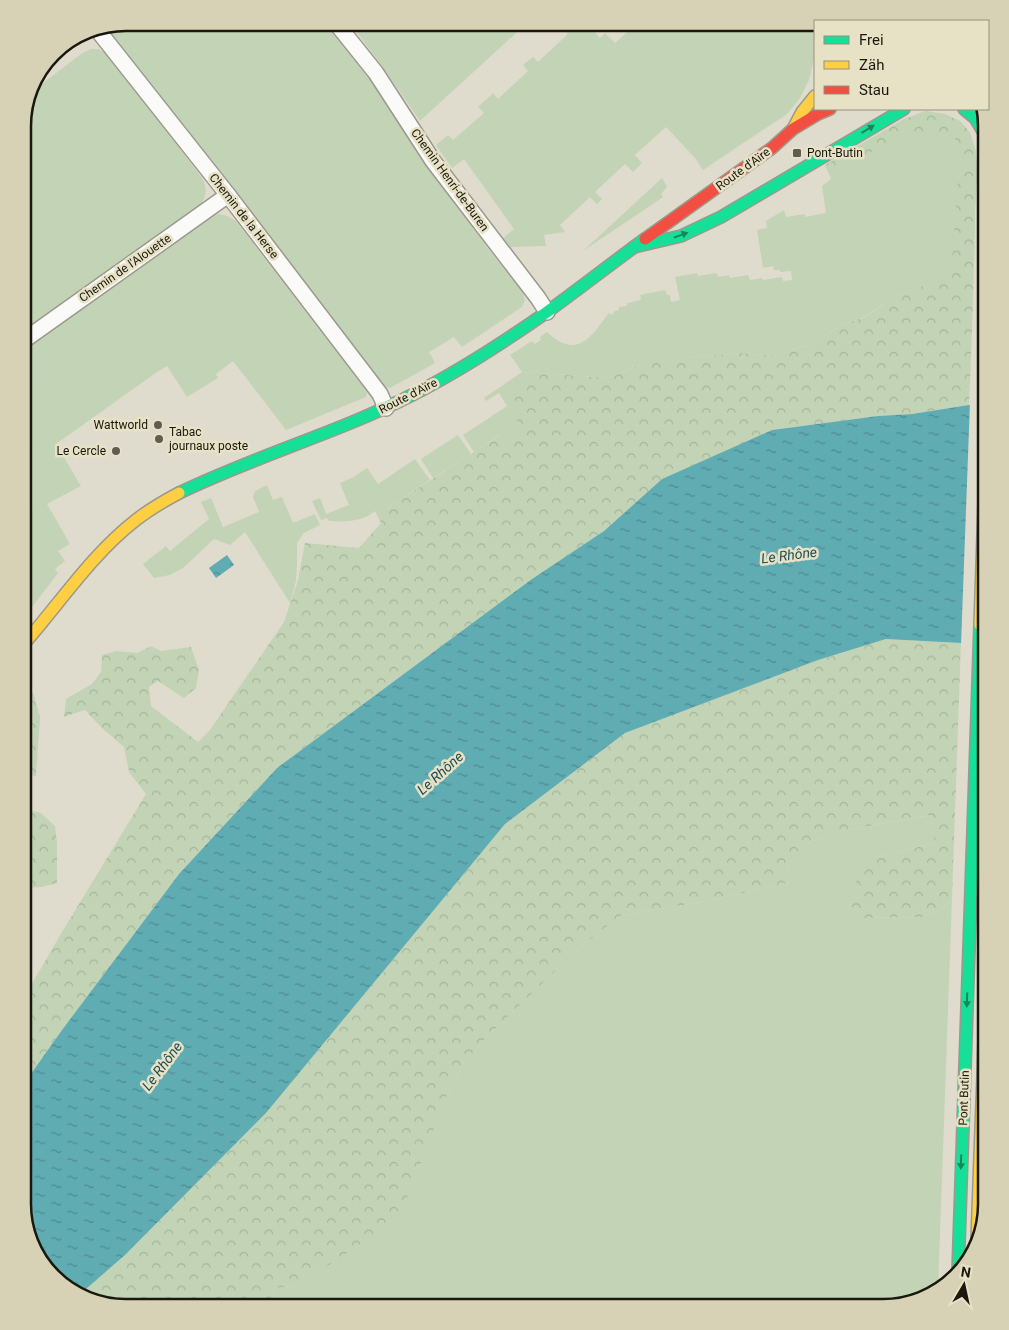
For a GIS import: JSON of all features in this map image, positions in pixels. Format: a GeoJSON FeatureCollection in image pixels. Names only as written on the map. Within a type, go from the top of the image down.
{"type":"FeatureCollection","features":[{"type":"Feature","properties":{"kind":"main road","name":"Route d'Aïre"},"geometry":{"type":"LineString","coordinates":[[793,129],[802,112],[814,97]]}},
{"type":"Feature","properties":{"kind":"main road","name":"Route d'Aïre"},"geometry":{"type":"LineString","coordinates":[[31,636],[106,547],[136,520],[157,506],[195,485],[386,408],[461,369],[547,312],[772,148],[793,129],[828,110]]}},
{"type":"Feature","properties":{"kind":"main road"},"geometry":{"type":"LineString","coordinates":[[634,247],[681,236],[722,216],[902,110]]}},
{"type":"Feature","properties":{"kind":"main road"},"geometry":{"type":"LineString","coordinates":[[965,110],[978,122]]}},
{"type":"Feature","properties":{"kind":"main road","name":"Pont Butin"},"geometry":{"type":"LineString","coordinates":[[958,1260],[978,681]]}},
{"type":"Feature","properties":{"kind":"street","name":"Chemin Henri-de-Buren"},"geometry":{"type":"LineString","coordinates":[[343,31],[376,73],[433,161],[547,312]]}},
{"type":"Feature","properties":{"kind":"street","name":"Chemin de la Herse"},"geometry":{"type":"LineString","coordinates":[[101,34],[228,195],[380,394],[386,408]]}},
{"type":"Feature","properties":{"kind":"street","name":"Chemin de l'Alouette"},"geometry":{"type":"LineString","coordinates":[[31,335],[228,195]]}},
{"type":"Feature","properties":{"kind":"green space"},"geometry":{"type":"Polygon","coordinates":[[[120,31],[333,31],[391,109],[456,205],[523,293],[525,300],[522,307],[462,347],[454,337],[429,352],[435,363],[390,388],[381,385],[108,33],[120,31]]]}},
{"type":"Feature","properties":{"kind":"green space"},"geometry":{"type":"Polygon","coordinates":[[[356,31],[518,31],[420,121],[356,31]]]}},
{"type":"Feature","properties":{"kind":"green space"},"geometry":{"type":"Polygon","coordinates":[[[566,31],[594,31],[600,38],[605,33],[615,43],[628,31],[814,31],[814,59],[809,80],[800,98],[787,114],[703,170],[695,158],[666,127],[635,155],[642,163],[633,172],[625,164],[595,192],[602,199],[597,204],[590,197],[560,225],[565,232],[544,235],[546,246],[511,247],[503,238],[514,229],[464,159],[452,168],[436,145],[448,135],[453,140],[484,113],[478,107],[493,93],[498,99],[528,71],[523,65],[533,57],[538,62],[568,34],[566,31]]]}},
{"type":"Feature","properties":{"kind":"green space"},"geometry":{"type":"Polygon","coordinates":[[[91,49],[98,49],[107,53],[202,178],[206,188],[205,195],[201,205],[31,326],[31,120],[34,101],[40,85],[81,54],[91,49]]]}},
{"type":"Feature","properties":{"kind":"green space"},"geometry":{"type":"Polygon","coordinates":[[[925,111],[945,114],[960,121],[970,133],[976,152],[974,266],[895,297],[864,317],[841,325],[810,345],[776,356],[741,353],[660,358],[609,378],[523,372],[525,379],[514,399],[517,408],[517,440],[503,440],[499,435],[474,452],[463,435],[507,406],[499,393],[486,401],[484,398],[522,372],[510,355],[532,341],[535,344],[547,332],[568,344],[575,345],[582,342],[594,332],[609,313],[612,315],[615,311],[619,310],[619,307],[641,300],[640,295],[665,290],[667,295],[670,295],[671,302],[680,300],[675,277],[697,273],[698,276],[717,273],[718,277],[729,275],[730,278],[748,275],[750,280],[782,277],[783,281],[792,280],[791,271],[780,272],[780,270],[774,270],[773,266],[763,268],[757,230],[767,228],[766,221],[784,210],[786,217],[805,214],[805,217],[826,213],[822,186],[831,179],[825,165],[925,111]]]}},
{"type":"Feature","properties":{"kind":"green space"},"geometry":{"type":"Polygon","coordinates":[[[925,111],[951,117],[967,128],[976,152],[977,183],[969,405],[912,414],[878,416],[772,430],[662,479],[604,531],[532,579],[277,768],[179,874],[31,1074],[31,985],[146,794],[129,772],[124,747],[85,710],[64,717],[66,699],[92,684],[101,672],[102,655],[116,651],[137,653],[151,646],[161,651],[191,647],[199,670],[196,688],[184,698],[158,681],[149,687],[151,706],[198,742],[210,730],[284,622],[298,580],[305,543],[359,548],[381,523],[377,515],[500,435],[503,440],[517,440],[517,408],[514,395],[525,379],[522,372],[609,378],[660,358],[741,353],[776,356],[810,345],[841,325],[865,317],[895,297],[951,275],[958,176],[966,165],[962,147],[952,135],[932,131],[907,137],[828,170],[825,165],[904,119],[925,111]]]}},
{"type":"Feature","properties":{"kind":"green space"},"geometry":{"type":"Polygon","coordinates":[[[662,178],[667,187],[661,194],[663,197],[583,251],[662,178]]]}},
{"type":"Feature","properties":{"kind":"green space"},"geometry":{"type":"Polygon","coordinates":[[[219,214],[236,221],[367,392],[366,397],[286,430],[233,361],[216,374],[218,378],[187,397],[167,366],[157,372],[56,444],[81,486],[47,504],[70,544],[58,551],[65,561],[55,569],[58,573],[31,608],[31,344],[210,217],[219,214]]]}},
{"type":"Feature","properties":{"kind":"green space"},"geometry":{"type":"Polygon","coordinates":[[[458,435],[471,454],[433,478],[421,459],[458,435]]]}},
{"type":"Feature","properties":{"kind":"green space"},"geometry":{"type":"Polygon","coordinates":[[[415,459],[430,480],[377,515],[375,511],[370,515],[353,521],[329,521],[327,518],[321,520],[312,501],[320,498],[326,514],[349,505],[340,483],[354,477],[367,468],[378,484],[415,459]]]}},
{"type":"Feature","properties":{"kind":"green space"},"geometry":{"type":"Polygon","coordinates":[[[267,485],[273,500],[282,497],[293,523],[315,514],[320,525],[304,533],[297,543],[296,581],[290,603],[245,532],[230,545],[214,539],[183,568],[170,575],[154,578],[143,564],[166,546],[170,551],[209,519],[201,502],[211,498],[223,527],[259,512],[253,496],[256,491],[267,485]]]}},
{"type":"Feature","properties":{"kind":"green space"},"geometry":{"type":"Polygon","coordinates":[[[886,639],[961,643],[952,898],[939,911],[923,917],[862,918],[847,901],[849,890],[878,857],[935,843],[930,815],[836,832],[808,843],[804,859],[786,863],[791,882],[711,900],[620,916],[578,949],[496,1028],[463,1063],[445,1100],[399,1218],[296,1287],[271,1288],[276,1299],[126,1299],[101,1296],[85,1290],[125,1255],[266,1113],[505,824],[625,733],[818,660],[886,639]]]}},
{"type":"Feature","properties":{"kind":"green space"},"geometry":{"type":"Polygon","coordinates":[[[33,692],[40,717],[36,776],[31,776],[31,693],[33,692]]]}},
{"type":"Feature","properties":{"kind":"green space"},"geometry":{"type":"Polygon","coordinates":[[[32,811],[41,813],[55,826],[57,883],[42,887],[31,888],[32,811]]]}},
{"type":"Feature","properties":{"kind":"green space"},"geometry":{"type":"Polygon","coordinates":[[[931,815],[935,843],[878,857],[847,901],[862,918],[923,917],[939,911],[952,898],[938,1281],[908,1296],[883,1299],[276,1299],[271,1288],[296,1287],[445,1100],[463,1063],[496,1028],[578,949],[620,916],[711,900],[791,882],[786,863],[808,843],[836,832],[931,815]]]}},
{"type":"Feature","properties":{"kind":"water","name":"Le Rhône"},"geometry":{"type":"Polygon","coordinates":[[[969,405],[978,406],[978,646],[961,643],[886,639],[818,660],[625,733],[505,824],[266,1113],[125,1255],[85,1290],[63,1275],[47,1257],[36,1235],[33,1223],[31,1210],[31,1074],[179,874],[277,768],[532,579],[604,531],[662,479],[772,430],[878,416],[912,414],[969,405]]]}},
{"type":"Feature","properties":{"kind":"water"},"geometry":{"type":"Polygon","coordinates":[[[227,555],[234,565],[216,578],[209,568],[227,555]]]}},
{"type":"Feature","properties":{"kind":"pier"},"geometry":{"type":"Polygon","coordinates":[[[970,402],[978,403],[978,649],[961,645],[970,402]]]}},
{"type":"Feature","properties":{"kind":"traffic: fast"},"geometry":{"type":"LineString","coordinates":[[634,247],[681,236],[721,217],[902,110]]}},
{"type":"Feature","properties":{"kind":"traffic: fast"},"geometry":{"type":"LineString","coordinates":[[965,110],[978,122]]}},
{"type":"Feature","properties":{"kind":"traffic: fast"},"geometry":{"type":"LineString","coordinates":[[179,493],[237,467],[384,409],[430,386],[481,356],[531,323],[645,239]]}},
{"type":"Feature","properties":{"kind":"traffic: fast"},"geometry":{"type":"LineString","coordinates":[[958,1260],[978,684]]}},
{"type":"Feature","properties":{"kind":"traffic: slow"},"geometry":{"type":"LineString","coordinates":[[794,127],[802,112],[814,97]]}},
{"type":"Feature","properties":{"kind":"traffic: slow"},"geometry":{"type":"LineString","coordinates":[[31,635],[91,563],[120,533],[157,505],[179,493]]}},
{"type":"Feature","properties":{"kind":"traffic: jam"},"geometry":{"type":"LineString","coordinates":[[645,239],[772,148],[793,129],[828,110]]}},
{"type":"Feature","properties":{"kind":"place","name":"Pont-Butin"},"geometry":{"type":"Point","coordinates":[797,153]}},
{"type":"Feature","properties":{"kind":"place","name":"Wattworld"},"geometry":{"type":"Point","coordinates":[158,425]}},
{"type":"Feature","properties":{"kind":"place","name":"Tabac journaux poste"},"geometry":{"type":"Point","coordinates":[159,439]}},
{"type":"Feature","properties":{"kind":"place","name":"Le Cercle"},"geometry":{"type":"Point","coordinates":[116,451]}}]}
